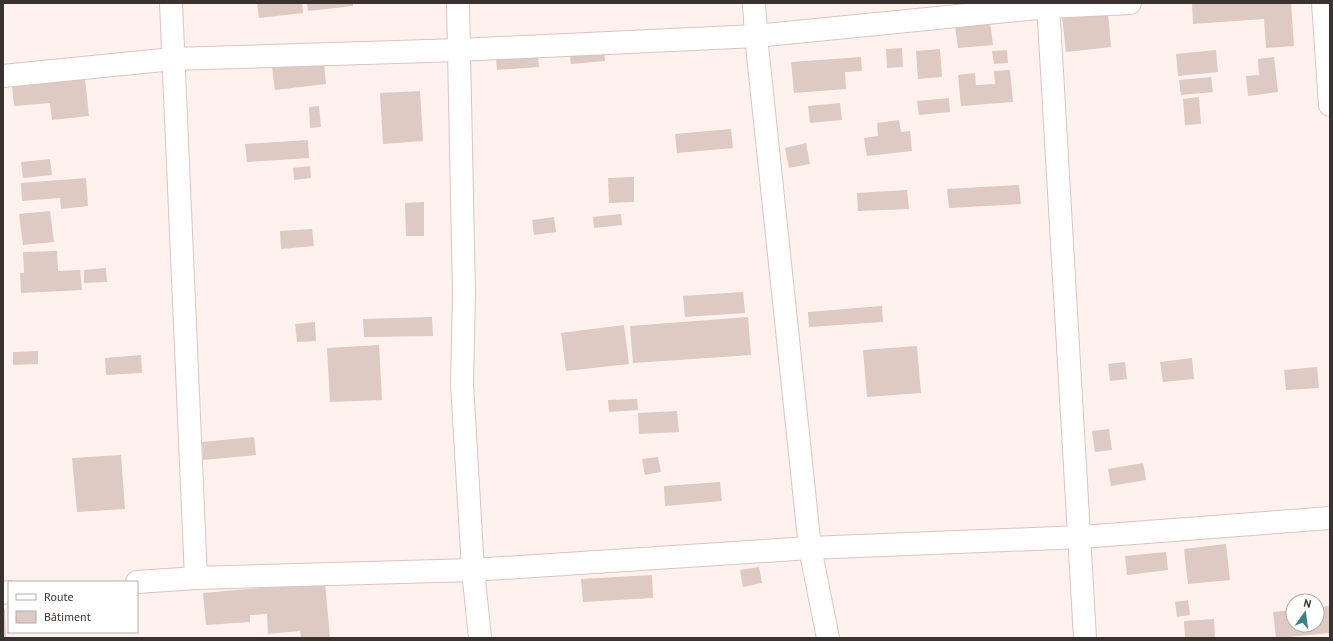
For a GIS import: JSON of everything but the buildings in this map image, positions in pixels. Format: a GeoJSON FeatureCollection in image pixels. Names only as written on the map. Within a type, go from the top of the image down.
{"type":"FeatureCollection","features":[{"type":"Feature","properties":{"kind":"street"},"geometry":{"type":"LineString","coordinates":[[171,3],[196,578]]}},
{"type":"Feature","properties":{"kind":"street"},"geometry":{"type":"LineString","coordinates":[[458,3],[464,293],[462,384],[480,638]]}},
{"type":"Feature","properties":{"kind":"street"},"geometry":{"type":"LineString","coordinates":[[754,3],[756,36],[810,548],[828,638]]}},
{"type":"Feature","properties":{"kind":"street"},"geometry":{"type":"LineString","coordinates":[[3,76],[173,59],[459,50],[756,36],[1048,5],[1130,3]]}},
{"type":"Feature","properties":{"kind":"street"},"geometry":{"type":"LineString","coordinates":[[1323,3],[1330,105]]}},
{"type":"Feature","properties":{"kind":"street"},"geometry":{"type":"LineString","coordinates":[[1048,5],[1081,537],[1085,638]]}},
{"type":"Feature","properties":{"kind":"street"},"geometry":{"type":"LineString","coordinates":[[138,582],[196,578],[474,570],[810,548],[1081,537],[1330,518]]}}]}
